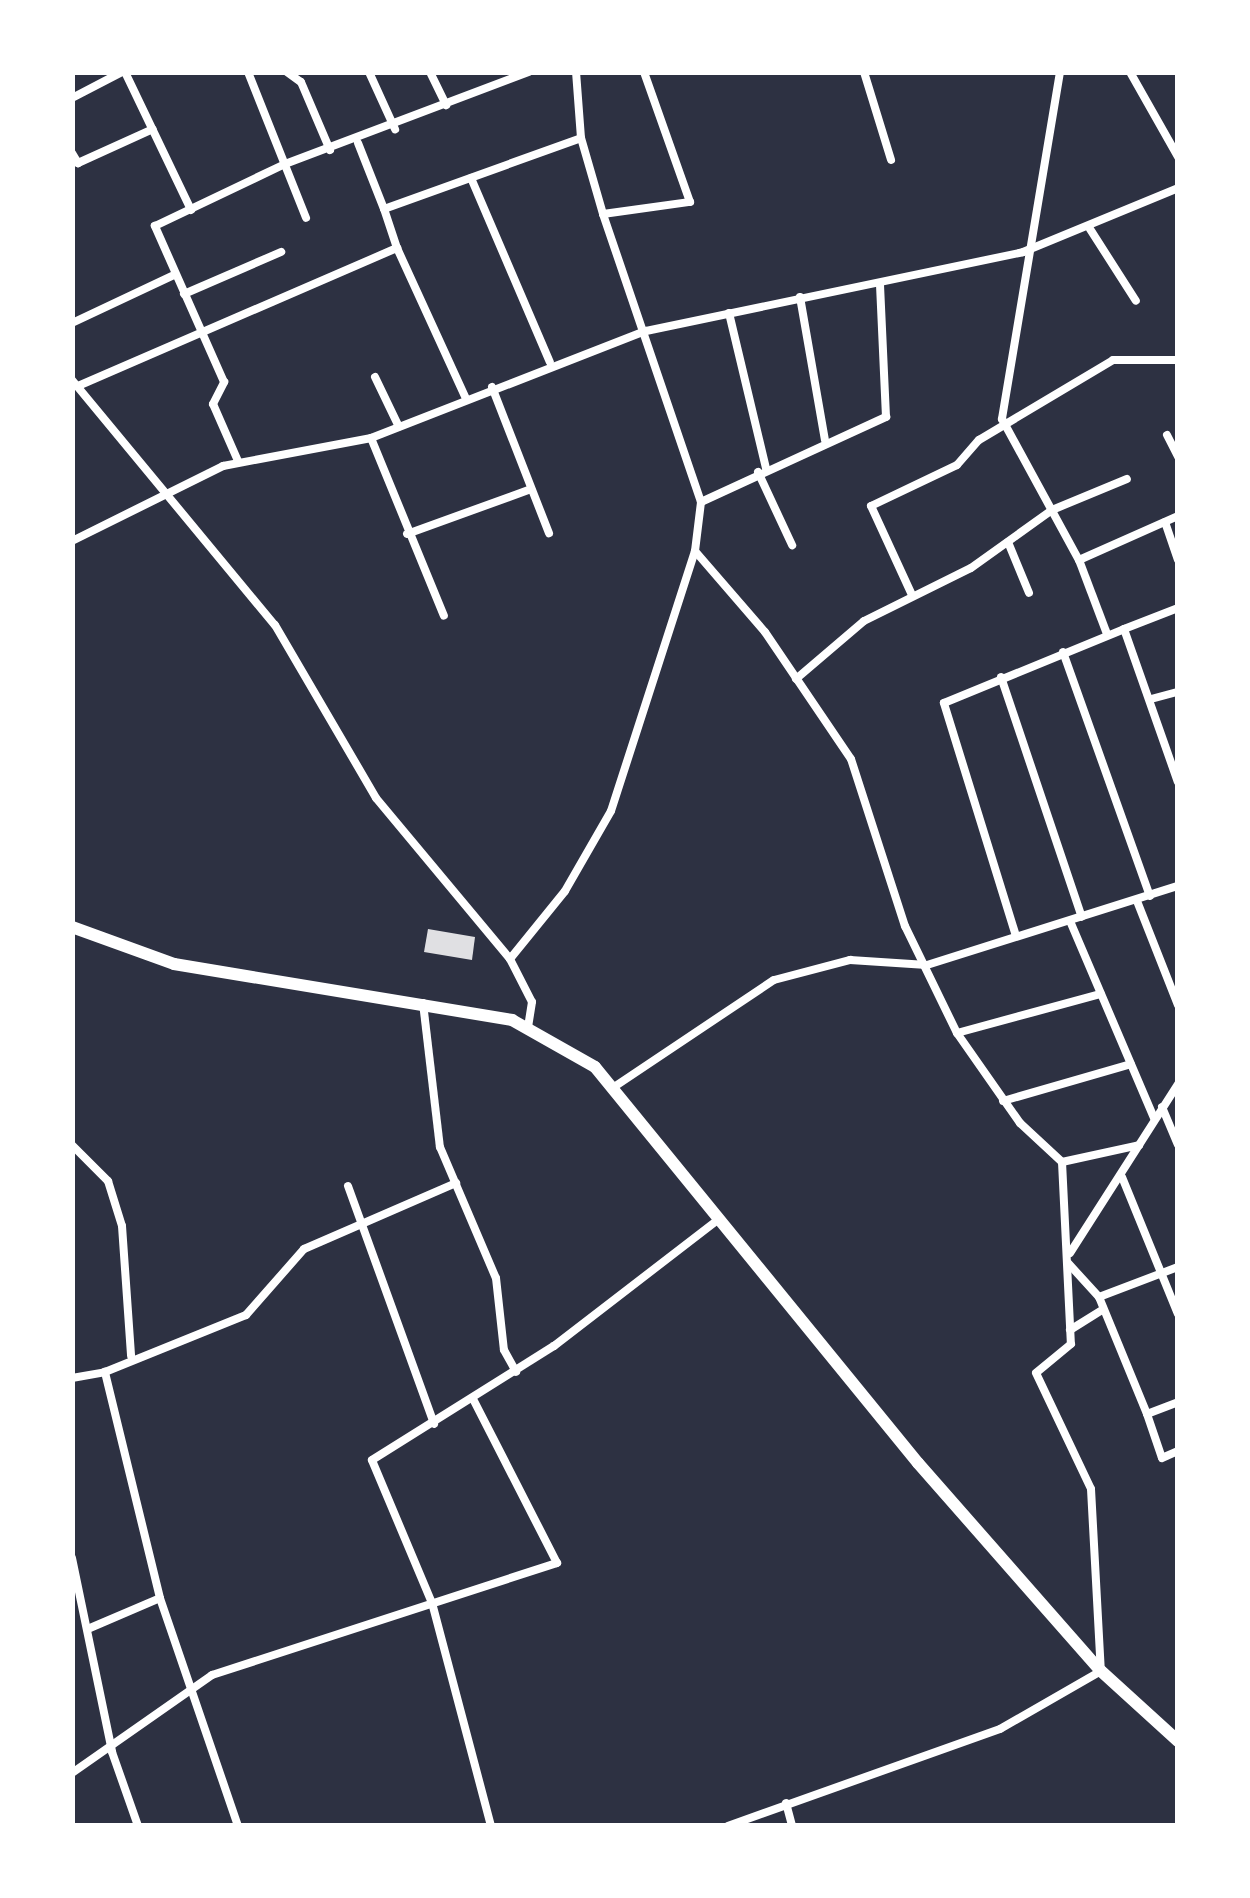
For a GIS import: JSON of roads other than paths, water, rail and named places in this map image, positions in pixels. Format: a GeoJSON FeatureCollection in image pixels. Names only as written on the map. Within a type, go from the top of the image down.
{"type":"FeatureCollection","features":[{"type":"Feature","properties":{"kind":"main road"},"geometry":{"type":"LineString","coordinates":[[72,927],[174,964],[423,1002],[528,1027],[614,1086],[1101,1671],[1178,1741]]}},
{"type":"Feature","properties":{"kind":"street"},"geometry":{"type":"LineString","coordinates":[[72,98],[123,72],[191,210]]}},
{"type":"Feature","properties":{"kind":"street"},"geometry":{"type":"LineString","coordinates":[[248,72],[306,218]]}},
{"type":"Feature","properties":{"kind":"street"},"geometry":{"type":"LineString","coordinates":[[287,72],[301,82],[330,150]]}},
{"type":"Feature","properties":{"kind":"street"},"geometry":{"type":"LineString","coordinates":[[369,72],[395,129]]}},
{"type":"Feature","properties":{"kind":"street"},"geometry":{"type":"LineString","coordinates":[[430,72],[446,105]]}},
{"type":"Feature","properties":{"kind":"street"},"geometry":{"type":"LineString","coordinates":[[238,461],[214,404],[224,382],[155,226],[285,164],[358,143],[529,72]]}},
{"type":"Feature","properties":{"kind":"street"},"geometry":{"type":"LineString","coordinates":[[510,959],[565,892],[610,811],[695,551],[701,502],[646,331],[602,214],[581,138],[576,72]]}},
{"type":"Feature","properties":{"kind":"street"},"geometry":{"type":"LineString","coordinates":[[602,214],[690,202],[644,72]]}},
{"type":"Feature","properties":{"kind":"street"},"geometry":{"type":"LineString","coordinates":[[864,72],[891,160]]}},
{"type":"Feature","properties":{"kind":"street"},"geometry":{"type":"LineString","coordinates":[[1060,72],[1023,252],[1006,424],[1080,560],[1107,634]]}},
{"type":"Feature","properties":{"kind":"street"},"geometry":{"type":"LineString","coordinates":[[1130,72],[1178,158]]}},
{"type":"Feature","properties":{"kind":"street"},"geometry":{"type":"LineString","coordinates":[[72,152],[78,163],[154,129]]}},
{"type":"Feature","properties":{"kind":"street"},"geometry":{"type":"LineString","coordinates":[[384,209],[581,138]]}},
{"type":"Feature","properties":{"kind":"street"},"geometry":{"type":"LineString","coordinates":[[358,143],[397,248],[466,399]]}},
{"type":"Feature","properties":{"kind":"street"},"geometry":{"type":"LineString","coordinates":[[471,178],[550,362]]}},
{"type":"Feature","properties":{"kind":"street"},"geometry":{"type":"LineString","coordinates":[[72,525],[76,539],[238,461],[371,438],[550,362],[646,331],[1023,252],[1090,229],[1178,188]]}},
{"type":"Feature","properties":{"kind":"street"},"geometry":{"type":"LineString","coordinates":[[1090,229],[1136,301]]}},
{"type":"Feature","properties":{"kind":"street"},"geometry":{"type":"LineString","coordinates":[[397,248],[75,383],[275,625],[376,798],[510,959],[532,1002],[528,1027]]}},
{"type":"Feature","properties":{"kind":"street"},"geometry":{"type":"LineString","coordinates":[[184,294],[282,252]]}},
{"type":"Feature","properties":{"kind":"street"},"geometry":{"type":"LineString","coordinates":[[72,323],[174,275]]}},
{"type":"Feature","properties":{"kind":"street"},"geometry":{"type":"LineString","coordinates":[[701,502],[825,440],[886,417],[880,284]]}},
{"type":"Feature","properties":{"kind":"street"},"geometry":{"type":"LineString","coordinates":[[800,297],[825,440]]}},
{"type":"Feature","properties":{"kind":"street"},"geometry":{"type":"LineString","coordinates":[[729,313],[762,470],[792,544]]}},
{"type":"Feature","properties":{"kind":"street"},"geometry":{"type":"LineString","coordinates":[[912,594],[872,506],[957,465],[1006,424],[1112,360],[1178,360]]}},
{"type":"Feature","properties":{"kind":"street"},"geometry":{"type":"LineString","coordinates":[[376,377],[398,427]]}},
{"type":"Feature","properties":{"kind":"street"},"geometry":{"type":"LineString","coordinates":[[492,387],[548,533]]}},
{"type":"Feature","properties":{"kind":"street"},"geometry":{"type":"LineString","coordinates":[[1167,435],[1178,456]]}},
{"type":"Feature","properties":{"kind":"street"},"geometry":{"type":"LineString","coordinates":[[371,438],[407,534],[444,616]]}},
{"type":"Feature","properties":{"kind":"street"},"geometry":{"type":"LineString","coordinates":[[796,678],[912,594],[1008,542],[1052,510],[1126,479]]}},
{"type":"Feature","properties":{"kind":"street"},"geometry":{"type":"LineString","coordinates":[[407,534],[531,490]]}},
{"type":"Feature","properties":{"kind":"street"},"geometry":{"type":"LineString","coordinates":[[1080,560],[1178,516]]}},
{"type":"Feature","properties":{"kind":"street"},"geometry":{"type":"LineString","coordinates":[[1164,522],[1178,560]]}},
{"type":"Feature","properties":{"kind":"street"},"geometry":{"type":"LineString","coordinates":[[1008,542],[1029,593]]}},
{"type":"Feature","properties":{"kind":"street"},"geometry":{"type":"LineString","coordinates":[[695,551],[796,678],[851,759],[927,966],[957,1032],[1004,1101],[1062,1162],[1071,1344],[1036,1373],[1091,1489],[1101,1671],[1000,1728],[728,1826]]}},
{"type":"Feature","properties":{"kind":"street"},"geometry":{"type":"LineString","coordinates":[[1016,936],[942,711],[949,698],[1178,608]]}},
{"type":"Feature","properties":{"kind":"street"},"geometry":{"type":"LineString","coordinates":[[1124,629],[1178,782]]}},
{"type":"Feature","properties":{"kind":"street"},"geometry":{"type":"LineString","coordinates":[[1062,652],[1150,896]]}},
{"type":"Feature","properties":{"kind":"street"},"geometry":{"type":"LineString","coordinates":[[1001,677],[1082,917]]}},
{"type":"Feature","properties":{"kind":"street"},"geometry":{"type":"LineString","coordinates":[[1150,699],[1178,692]]}},
{"type":"Feature","properties":{"kind":"street"},"geometry":{"type":"LineString","coordinates":[[614,1086],[774,980],[850,960],[927,966],[1178,886]]}},
{"type":"Feature","properties":{"kind":"street"},"geometry":{"type":"LineString","coordinates":[[1138,900],[1178,1005]]}},
{"type":"Feature","properties":{"kind":"street"},"geometry":{"type":"LineString","coordinates":[[1070,920],[1154,1118]]}},
{"type":"Feature","properties":{"kind":"street"},"geometry":{"type":"LineString","coordinates":[[957,1032],[1101,994]]}},
{"type":"Feature","properties":{"kind":"street"},"geometry":{"type":"LineString","coordinates":[[423,1002],[425,1076],[456,1183],[496,1278],[504,1350],[516,1372]]}},
{"type":"Feature","properties":{"kind":"street"},"geometry":{"type":"LineString","coordinates":[[1004,1101],[1130,1064]]}},
{"type":"Feature","properties":{"kind":"street"},"geometry":{"type":"LineString","coordinates":[[1069,1259],[1178,1084]]}},
{"type":"Feature","properties":{"kind":"street"},"geometry":{"type":"LineString","coordinates":[[1162,1107],[1178,1145]]}},
{"type":"Feature","properties":{"kind":"street"},"geometry":{"type":"LineString","coordinates":[[72,1145],[108,1181],[122,1226],[131,1356]]}},
{"type":"Feature","properties":{"kind":"street"},"geometry":{"type":"LineString","coordinates":[[1062,1162],[1139,1145]]}},
{"type":"Feature","properties":{"kind":"street"},"geometry":{"type":"LineString","coordinates":[[1122,1177],[1178,1314]]}},
{"type":"Feature","properties":{"kind":"street"},"geometry":{"type":"LineString","coordinates":[[72,1378],[105,1372],[131,1356],[246,1315],[304,1249],[456,1183]]}},
{"type":"Feature","properties":{"kind":"street"},"geometry":{"type":"LineString","coordinates":[[348,1186],[359,1227],[434,1424]]}},
{"type":"Feature","properties":{"kind":"street"},"geometry":{"type":"LineString","coordinates":[[491,1826],[432,1603],[372,1460],[516,1372],[721,1218]]}},
{"type":"Feature","properties":{"kind":"street"},"geometry":{"type":"LineString","coordinates":[[1069,1259],[1099,1297],[1162,1458],[1178,1451]]}},
{"type":"Feature","properties":{"kind":"street"},"geometry":{"type":"LineString","coordinates":[[1099,1297],[1178,1267]]}},
{"type":"Feature","properties":{"kind":"street"},"geometry":{"type":"LineString","coordinates":[[1070,1330],[1102,1310]]}},
{"type":"Feature","properties":{"kind":"street"},"geometry":{"type":"LineString","coordinates":[[105,1372],[160,1598],[238,1826]]}},
{"type":"Feature","properties":{"kind":"street"},"geometry":{"type":"LineString","coordinates":[[72,1773],[112,1752],[193,1689],[556,1563],[473,1399]]}},
{"type":"Feature","properties":{"kind":"street"},"geometry":{"type":"LineString","coordinates":[[1147,1414],[1178,1402]]}},
{"type":"Feature","properties":{"kind":"street"},"geometry":{"type":"LineString","coordinates":[[72,1558],[90,1628],[112,1752],[138,1826]]}},
{"type":"Feature","properties":{"kind":"street"},"geometry":{"type":"LineString","coordinates":[[90,1628],[160,1598]]}},
{"type":"Feature","properties":{"kind":"street"},"geometry":{"type":"LineString","coordinates":[[786,1803],[792,1826]]}}]}
